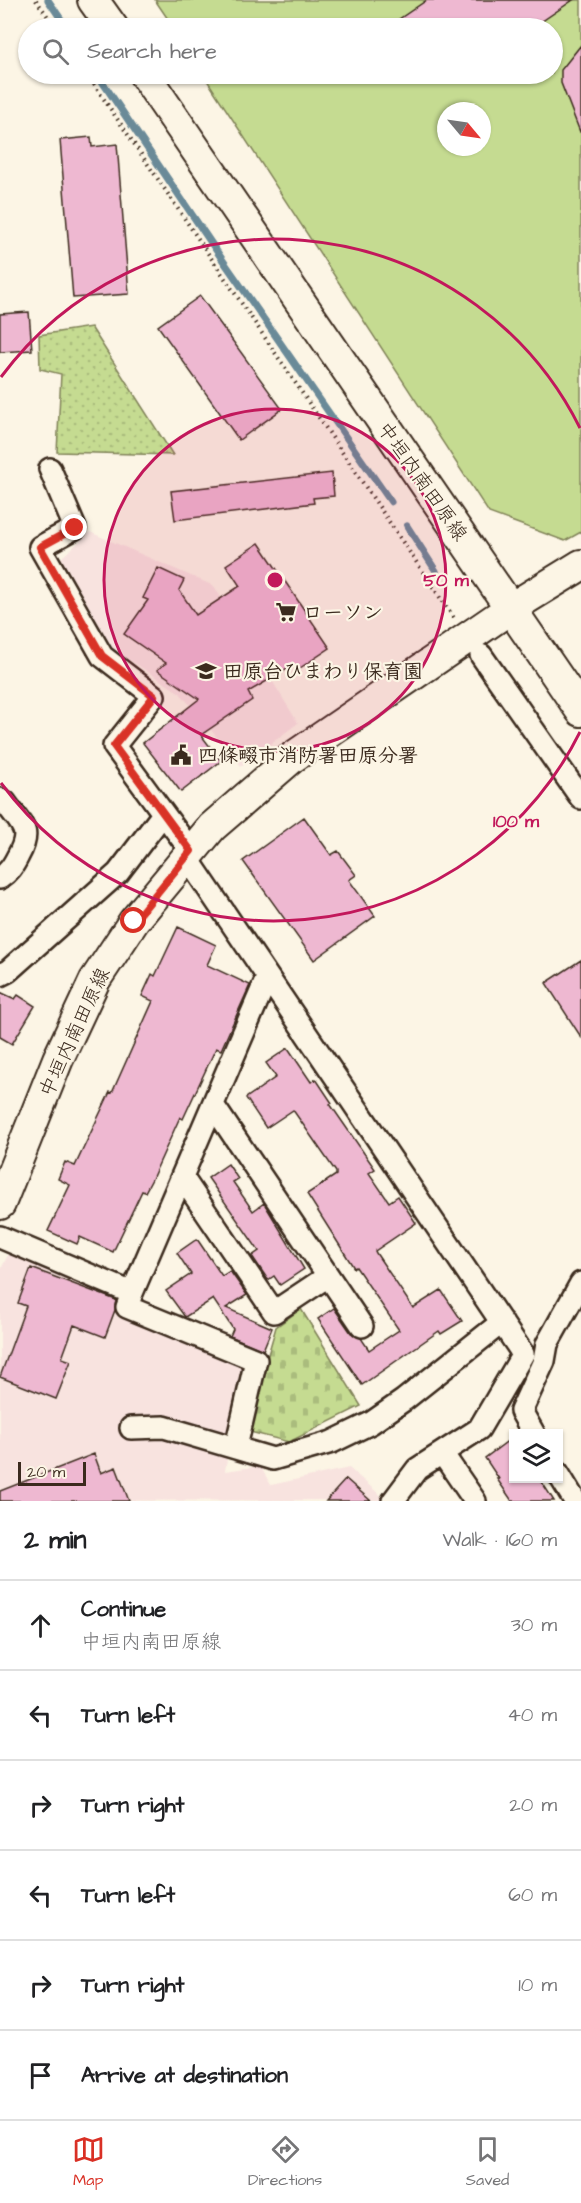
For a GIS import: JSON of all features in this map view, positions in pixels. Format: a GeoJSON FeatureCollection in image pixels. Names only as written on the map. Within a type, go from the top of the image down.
{"type":"FeatureCollection","features":[{"type":"Feature","properties":{"kind":"main road"},"geometry":{"type":"LineString","coordinates":[[93,0],[106,18]]}},
{"type":"Feature","properties":{"kind":"main road","name":"中垣内南田原線"},"geometry":{"type":"LineString","coordinates":[[0,1204],[58,1059],[95,980],[134,921],[189,853],[212,827],[293,757],[511,608],[151,84]]}},
{"type":"Feature","properties":{"kind":"main road"},"geometry":{"type":"LineString","coordinates":[[581,565],[511,608],[581,711]]}},
{"type":"Feature","properties":{"kind":"street"},"geometry":{"type":"LineString","coordinates":[[50,469],[75,528],[40,547],[102,656],[154,696],[114,746],[164,814],[267,978],[524,1354],[479,1429],[417,1468],[393,1501]]}},
{"type":"Feature","properties":{"kind":"street"},"geometry":{"type":"LineString","coordinates":[[481,655],[581,798]]}},
{"type":"Feature","properties":{"kind":"street"},"geometry":{"type":"LineString","coordinates":[[0,799],[5,802],[25,831],[26,841],[10,871],[0,878]]}},
{"type":"Feature","properties":{"kind":"street"},"geometry":{"type":"LineString","coordinates":[[0,975],[8,972],[118,873],[164,814]]}},
{"type":"Feature","properties":{"kind":"street"},"geometry":{"type":"LineString","coordinates":[[236,1447],[256,1360],[127,1306],[267,978]]}},
{"type":"Feature","properties":{"kind":"street"},"geometry":{"type":"LineString","coordinates":[[213,1106],[363,1326]]}},
{"type":"Feature","properties":{"kind":"street"},"geometry":{"type":"LineString","coordinates":[[182,1177],[274,1312],[328,1276]]}},
{"type":"Feature","properties":{"kind":"street"},"geometry":{"type":"LineString","coordinates":[[0,1237],[132,1293]]}},
{"type":"Feature","properties":{"kind":"street"},"geometry":{"type":"LineString","coordinates":[[531,1429],[521,1411],[544,1361],[547,1344],[581,1283]]}},
{"type":"Feature","properties":{"kind":"street"},"geometry":{"type":"LineString","coordinates":[[131,1428],[164,1427],[273,1459],[332,1443],[371,1424],[501,1322]]}},
{"type":"Feature","properties":{"kind":"street"},"geometry":{"type":"LineString","coordinates":[[442,1453],[475,1501]]}},
{"type":"Feature","properties":{"kind":"street"},"geometry":{"type":"LineString","coordinates":[[563,1481],[575,1501]]}},
{"type":"Feature","properties":{"kind":"path"},"geometry":{"type":"LineString","coordinates":[[36,0],[49,18]]}},
{"type":"Feature","properties":{"kind":"path"},"geometry":{"type":"LineString","coordinates":[[94,84],[456,621]]}},
{"type":"Feature","properties":{"kind":"shaded area","name":"田原台ひまわり保育園"},"geometry":{"type":"Polygon","coordinates":[[[90,532],[214,586],[298,723],[241,766],[180,693],[113,649],[61,558],[90,532]]]}},
{"type":"Feature","properties":{"kind":"shaded area"},"geometry":{"type":"Polygon","coordinates":[[[9,1253],[121,1296],[123,1316],[243,1367],[225,1471],[260,1466],[271,1485],[349,1468],[386,1500],[0,1501],[0,1271],[9,1253]]]}},
{"type":"Feature","properties":{"kind":"green space"},"geometry":{"type":"Polygon","coordinates":[[[155,0],[581,0],[581,532],[565,541],[489,513],[210,84],[563,84],[563,18],[167,18],[155,0]]]}},
{"type":"Feature","properties":{"kind":"green space"},"geometry":{"type":"Polygon","coordinates":[[[91,327],[173,455],[57,452],[61,374],[40,369],[39,335],[91,327]]]}},
{"type":"Feature","properties":{"kind":"green space"},"geometry":{"type":"Polygon","coordinates":[[[301,1309],[361,1406],[289,1442],[246,1431],[276,1327],[301,1309]]]}},
{"type":"Feature","properties":{"kind":"building"},"geometry":{"type":"Polygon","coordinates":[[[427,0],[573,0],[547,18],[401,18],[427,0]]]}},
{"type":"Feature","properties":{"kind":"building"},"geometry":{"type":"Polygon","coordinates":[[[581,45],[580,132],[561,84],[563,68],[581,45]]]}},
{"type":"Feature","properties":{"kind":"building"},"geometry":{"type":"Polygon","coordinates":[[[91,137],[92,147],[117,144],[129,294],[73,298],[60,140],[91,137]]]}},
{"type":"Feature","properties":{"kind":"building"},"geometry":{"type":"Polygon","coordinates":[[[200,296],[282,409],[239,440],[158,326],[200,296]]]}},
{"type":"Feature","properties":{"kind":"building"},"geometry":{"type":"Polygon","coordinates":[[[29,312],[32,350],[0,352],[0,314],[29,312]]]}},
{"type":"Feature","properties":{"kind":"building"},"geometry":{"type":"Polygon","coordinates":[[[332,473],[334,496],[313,498],[314,503],[175,520],[171,491],[332,473]]]}},
{"type":"Feature","properties":{"kind":"building"},"geometry":{"type":"Polygon","coordinates":[[[259,543],[330,648],[297,670],[294,665],[248,692],[252,700],[201,735],[221,761],[181,792],[143,743],[199,699],[157,670],[166,663],[124,634],[148,600],[143,598],[158,568],[184,580],[179,590],[196,615],[240,586],[226,565],[259,543]]]}},
{"type":"Feature","properties":{"kind":"building"},"geometry":{"type":"Polygon","coordinates":[[[304,817],[331,855],[338,851],[356,875],[349,880],[375,916],[314,960],[243,861],[304,817]]]}},
{"type":"Feature","properties":{"kind":"building"},"geometry":{"type":"Polygon","coordinates":[[[178,927],[216,945],[207,965],[250,985],[221,1050],[216,1048],[183,1119],[180,1117],[152,1179],[145,1192],[142,1191],[113,1252],[80,1237],[77,1244],[48,1231],[70,1185],[58,1179],[65,1162],[75,1166],[110,1092],[112,1093],[153,1001],[142,996],[152,974],[155,976],[178,927]]]}},
{"type":"Feature","properties":{"kind":"building"},"geometry":{"type":"Polygon","coordinates":[[[581,960],[581,1037],[546,983],[581,960]]]}},
{"type":"Feature","properties":{"kind":"building"},"geometry":{"type":"Polygon","coordinates":[[[0,992],[15,999],[18,995],[35,1006],[12,1044],[0,1037],[0,992]]]}},
{"type":"Feature","properties":{"kind":"building"},"geometry":{"type":"Polygon","coordinates":[[[288,1048],[311,1082],[316,1079],[332,1103],[330,1104],[375,1169],[369,1173],[389,1202],[398,1196],[416,1223],[375,1251],[376,1253],[413,1308],[441,1290],[462,1321],[441,1334],[439,1331],[362,1385],[318,1319],[334,1308],[351,1333],[361,1338],[369,1350],[399,1330],[356,1267],[354,1268],[307,1194],[336,1175],[336,1172],[293,1110],[266,1128],[246,1098],[276,1077],[266,1063],[288,1048]]]}},
{"type":"Feature","properties":{"kind":"building"},"geometry":{"type":"Polygon","coordinates":[[[228,1164],[238,1179],[233,1182],[253,1211],[264,1203],[304,1269],[280,1285],[274,1276],[268,1280],[252,1256],[259,1251],[208,1178],[228,1164]]]}},
{"type":"Feature","properties":{"kind":"building"},"geometry":{"type":"Polygon","coordinates":[[[197,1239],[222,1276],[230,1271],[247,1295],[226,1308],[272,1328],[263,1350],[230,1336],[233,1329],[213,1299],[185,1317],[166,1291],[191,1274],[177,1253],[197,1239]]]}},
{"type":"Feature","properties":{"kind":"building"},"geometry":{"type":"Polygon","coordinates":[[[31,1268],[116,1300],[115,1310],[105,1337],[74,1325],[62,1358],[71,1361],[56,1399],[0,1377],[26,1306],[18,1303],[31,1268]]]}},
{"type":"Feature","properties":{"kind":"building"},"geometry":{"type":"Polygon","coordinates":[[[509,1440],[509,1483],[543,1483],[554,1501],[512,1501],[485,1458],[509,1440]]]}},
{"type":"Feature","properties":{"kind":"building"},"geometry":{"type":"Polygon","coordinates":[[[94,1454],[101,1473],[116,1467],[129,1501],[0,1501],[0,1491],[94,1454]]]}},
{"type":"Feature","properties":{"kind":"building"},"geometry":{"type":"Polygon","coordinates":[[[346,1479],[371,1501],[326,1501],[346,1479]]]}},
{"type":"Feature","properties":{"kind":"waterway"},"geometry":{"type":"LineString","coordinates":[[48,0],[60,18]]}},
{"type":"Feature","properties":{"kind":"waterway"},"geometry":{"type":"LineString","coordinates":[[104,84],[391,502]]}},
{"type":"Feature","properties":{"kind":"waterway"},"geometry":{"type":"LineString","coordinates":[[407,526],[436,571]]}},
{"type":"Feature","properties":{"kind":"place","name":"ローソン"},"geometry":{"type":"Point","coordinates":[286,612]}},
{"type":"Feature","properties":{"kind":"place","name":"田原台ひまわり保育園"},"geometry":{"type":"Point","coordinates":[206,671]}},
{"type":"Feature","properties":{"kind":"place","name":"四條畷市消防署田原分署"},"geometry":{"type":"Point","coordinates":[181,755]}},
{"type":"Feature","properties":{"kind":"route"},"geometry":{"type":"LineString","coordinates":[[75,528],[40,547],[102,656],[154,696],[114,746],[191,851],[134,921]]}}]}
